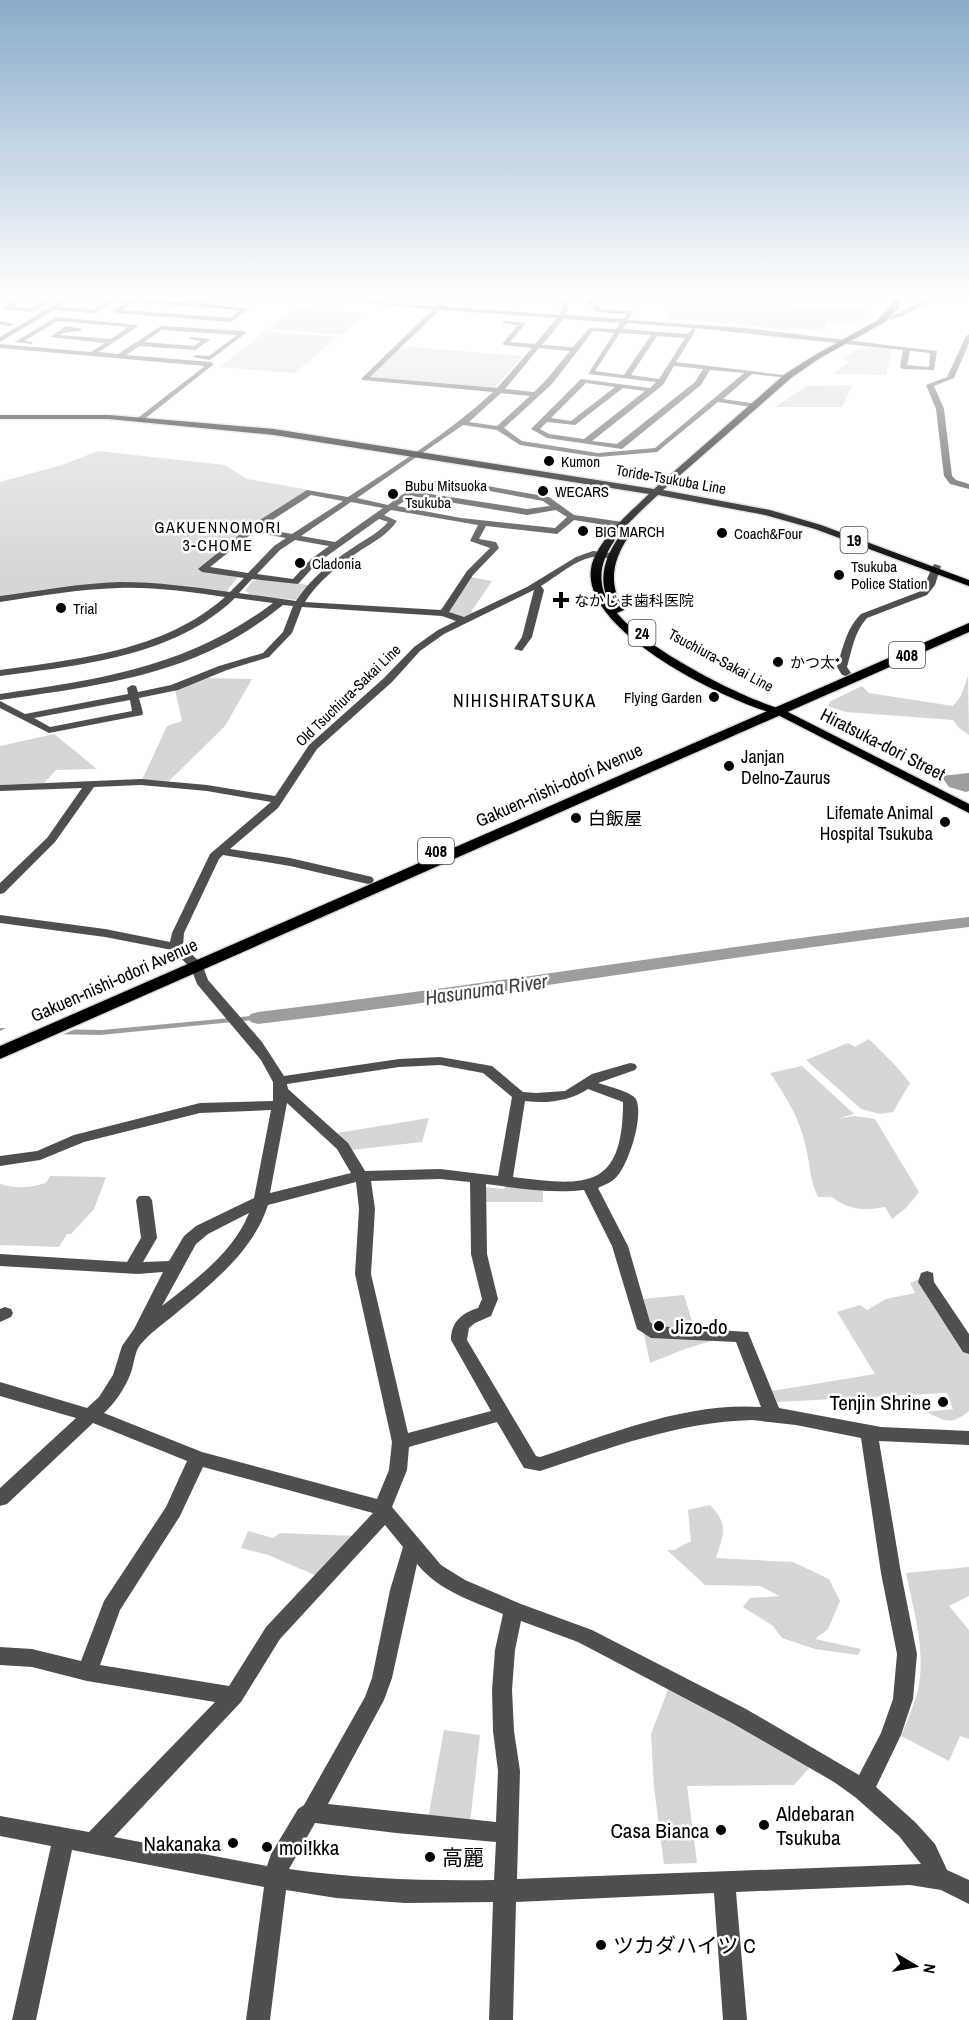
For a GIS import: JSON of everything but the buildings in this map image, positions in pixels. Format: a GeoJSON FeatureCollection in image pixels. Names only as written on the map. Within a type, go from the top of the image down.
{"type":"FeatureCollection","features":[{"type":"Feature","properties":{"kind":"highway","name":"Gakuen-nishi-odori Avenue"},"geometry":{"type":"LineString","coordinates":[[0,1053],[74,1020],[187,958],[773,708],[846,673],[969,620]]}},
{"type":"Feature","properties":{"kind":"highway","name":"Gakuen-nishi-odori Avenue"},"geometry":{"type":"LineString","coordinates":[[0,1041],[368,880],[969,627]]}},
{"type":"Feature","properties":{"kind":"main road","name":"Tsuchiura-Sakai Line"},"geometry":{"type":"LineString","coordinates":[[606,555],[664,491],[769,393]]}},
{"type":"Feature","properties":{"kind":"main road","name":"Tsuchiura-Sakai Line"},"geometry":{"type":"LineString","coordinates":[[773,708],[679,656],[637,629],[625,617],[611,595],[606,555],[623,525],[776,393]]}},
{"type":"Feature","properties":{"kind":"main road","name":"Toride-Tsukuba Line"},"geometry":{"type":"LineString","coordinates":[[0,415],[144,418],[289,430],[664,491],[790,519],[969,578]]}},
{"type":"Feature","properties":{"kind":"main road","name":"Toride-Tsukuba Line"},"geometry":{"type":"LineString","coordinates":[[936,568],[969,583]]}},
{"type":"Feature","properties":{"kind":"main road","name":"Hiratsuka-dori Street"},"geometry":{"type":"LineString","coordinates":[[773,708],[969,809]]}},
{"type":"Feature","properties":{"kind":"street"},"geometry":{"type":"LineString","coordinates":[[144,418],[175,393]]}},
{"type":"Feature","properties":{"kind":"street"},"geometry":{"type":"LineString","coordinates":[[0,673],[82,660],[149,643],[202,618],[232,595],[266,557],[292,537],[422,452],[463,423],[496,393]]}},
{"type":"Feature","properties":{"kind":"street"},"geometry":{"type":"LineString","coordinates":[[529,393],[536,394]]}},
{"type":"Feature","properties":{"kind":"street"},"geometry":{"type":"LineString","coordinates":[[571,393],[535,429],[547,436],[622,450]]}},
{"type":"Feature","properties":{"kind":"street"},"geometry":{"type":"LineString","coordinates":[[545,419],[572,423],[611,393]]}},
{"type":"Feature","properties":{"kind":"street"},"geometry":{"type":"LineString","coordinates":[[586,442],[648,393]]}},
{"type":"Feature","properties":{"kind":"street"},"geometry":{"type":"LineString","coordinates":[[622,450],[686,393]]}},
{"type":"Feature","properties":{"kind":"street"},"geometry":{"type":"LineString","coordinates":[[463,423],[499,428],[520,442],[598,455],[622,450],[657,450],[725,393]]}},
{"type":"Feature","properties":{"kind":"street"},"geometry":{"type":"LineString","coordinates":[[933,393],[940,409],[948,476],[953,482],[969,487]]}},
{"type":"Feature","properties":{"kind":"street"},"geometry":{"type":"LineString","coordinates":[[499,428],[536,394]]}},
{"type":"Feature","properties":{"kind":"street"},"geometry":{"type":"LineString","coordinates":[[717,400],[755,406]]}},
{"type":"Feature","properties":{"kind":"street"},"geometry":{"type":"LineString","coordinates":[[572,517],[557,531],[483,523],[391,506],[310,492],[252,529],[202,569],[295,582],[314,561],[335,545],[391,506],[411,493],[420,486],[447,482],[546,499],[572,517],[623,525]]}},
{"type":"Feature","properties":{"kind":"street"},"geometry":{"type":"LineString","coordinates":[[411,493],[527,512],[558,507]]}},
{"type":"Feature","properties":{"kind":"street"},"geometry":{"type":"LineString","coordinates":[[24,717],[174,688],[223,668],[266,655],[287,633],[299,604],[318,578],[383,532],[393,520],[377,516]]}},
{"type":"Feature","properties":{"kind":"street"},"geometry":{"type":"LineString","coordinates":[[444,613],[470,573],[495,548],[493,544],[474,541],[483,523]]}},
{"type":"Feature","properties":{"kind":"street"},"geometry":{"type":"LineString","coordinates":[[252,529],[335,545]]}},
{"type":"Feature","properties":{"kind":"street","name":"Old Tsuchiura-Sakai Line"},"geometry":{"type":"LineString","coordinates":[[187,958],[183,923],[210,863],[220,851],[279,800],[313,747],[388,680],[417,649],[434,636],[536,586],[579,559],[588,555],[606,555]]}},
{"type":"Feature","properties":{"kind":"street"},"geometry":{"type":"LineString","coordinates":[[846,673],[842,667],[851,632],[856,622],[864,616],[924,593],[930,585],[936,568]]}},
{"type":"Feature","properties":{"kind":"street"},"geometry":{"type":"LineString","coordinates":[[0,599],[70,589],[120,585],[163,586],[299,604],[444,613],[464,621]]}},
{"type":"Feature","properties":{"kind":"street"},"geometry":{"type":"LineString","coordinates":[[519,649],[527,637],[539,590],[536,586]]}},
{"type":"Feature","properties":{"kind":"street"},"geometry":{"type":"LineString","coordinates":[[0,698],[129,675],[179,660],[227,640],[256,623],[281,602]]}},
{"type":"Feature","properties":{"kind":"street"},"geometry":{"type":"LineString","coordinates":[[0,704],[49,730],[138,713],[129,675]]}},
{"type":"Feature","properties":{"kind":"street"},"geometry":{"type":"LineString","coordinates":[[0,788],[91,783],[170,783],[279,800]]}},
{"type":"Feature","properties":{"kind":"street"},"geometry":{"type":"LineString","coordinates":[[0,890],[51,840],[91,783]]}},
{"type":"Feature","properties":{"kind":"street"},"geometry":{"type":"LineString","coordinates":[[220,851],[290,862],[368,880]]}},
{"type":"Feature","properties":{"kind":"street"},"geometry":{"type":"LineString","coordinates":[[0,919],[105,933],[187,958],[202,981],[261,1051],[280,1092],[343,1146],[363,1180],[367,1209],[363,1274],[401,1442],[398,1470],[383,1510],[273,1633],[234,1696],[94,1843]]}},
{"type":"Feature","properties":{"kind":"street"},"geometry":{"type":"LineString","coordinates":[[0,1161],[40,1155],[79,1138],[200,1108],[280,1092],[399,1063],[440,1061],[487,1069],[519,1096],[536,1098],[569,1095],[597,1077],[630,1067]]}},
{"type":"Feature","properties":{"kind":"street"},"geometry":{"type":"LineString","coordinates":[[141,1333],[144,1322],[190,1240],[202,1230],[261,1201],[360,1176],[442,1174],[504,1183],[556,1186],[600,1182],[613,1171],[628,1138],[631,1116],[630,1101],[588,1084]]}},
{"type":"Feature","properties":{"kind":"street"},"geometry":{"type":"LineString","coordinates":[[0,1499],[105,1402],[116,1386],[130,1346],[141,1333],[233,1252],[253,1224],[261,1201],[280,1092]]}},
{"type":"Feature","properties":{"kind":"street"},"geometry":{"type":"LineString","coordinates":[[504,1183],[519,1096]]}},
{"type":"Feature","properties":{"kind":"street"},"geometry":{"type":"LineString","coordinates":[[478,1178],[479,1262],[490,1299],[485,1312],[470,1317],[462,1323],[458,1330],[459,1340],[528,1461],[533,1464],[677,1422],[751,1413],[820,1421],[869,1432],[913,1437],[969,1438]]}},
{"type":"Feature","properties":{"kind":"street"},"geometry":{"type":"LineString","coordinates":[[589,1184],[620,1245],[642,1324],[651,1332],[742,1336],[773,1415]]}},
{"type":"Feature","properties":{"kind":"street"},"geometry":{"type":"LineString","coordinates":[[132,1268],[149,1238],[144,1200]]}},
{"type":"Feature","properties":{"kind":"street"},"geometry":{"type":"LineString","coordinates":[[0,1260],[132,1268],[174,1266]]}},
{"type":"Feature","properties":{"kind":"street"},"geometry":{"type":"LineString","coordinates":[[927,1277],[926,1282],[969,1348]]}},
{"type":"Feature","properties":{"kind":"street"},"geometry":{"type":"LineString","coordinates":[[0,1389],[91,1415],[198,1458],[383,1510],[434,1570],[458,1586],[514,1610],[585,1636],[820,1761],[863,1790],[907,1829],[927,1852],[939,1877]]}},
{"type":"Feature","properties":{"kind":"street"},"geometry":{"type":"LineString","coordinates":[[401,1442],[503,1414]]}},
{"type":"Feature","properties":{"kind":"street"},"geometry":{"type":"LineString","coordinates":[[863,1790],[891,1735],[903,1699],[907,1654],[891,1573],[869,1432]]}},
{"type":"Feature","properties":{"kind":"street"},"geometry":{"type":"LineString","coordinates":[[87,1672],[111,1607],[173,1510],[198,1458]]}},
{"type":"Feature","properties":{"kind":"street"},"geometry":{"type":"LineString","coordinates":[[258,2020],[279,1862],[306,1816],[312,1812],[374,1700],[382,1678],[400,1590],[413,1545]]}},
{"type":"Feature","properties":{"kind":"street"},"geometry":{"type":"LineString","coordinates":[[501,2020],[509,1771],[502,1731],[502,1668],[514,1610]]}},
{"type":"Feature","properties":{"kind":"street"},"geometry":{"type":"LineString","coordinates":[[0,1656],[32,1658],[87,1672],[234,1696]]}},
{"type":"Feature","properties":{"kind":"street"},"geometry":{"type":"LineString","coordinates":[[312,1812],[396,1823],[508,1833]]}},
{"type":"Feature","properties":{"kind":"street"},"geometry":{"type":"LineString","coordinates":[[0,1826],[276,1878],[371,1890],[505,1890],[899,1874],[939,1877],[958,1885],[969,1893]]}},
{"type":"Feature","properties":{"kind":"street"},"geometry":{"type":"LineString","coordinates":[[24,2020],[64,1838]]}},
{"type":"Feature","properties":{"kind":"street"},"geometry":{"type":"LineString","coordinates":[[724,1882],[735,2020]]}},
{"type":"Feature","properties":{"kind":"shaded area"},"geometry":{"type":"Polygon","coordinates":[[[796,393],[848,393],[842,407],[775,407],[796,393]]]}},
{"type":"Feature","properties":{"kind":"shaded area"},"geometry":{"type":"Polygon","coordinates":[[[98,451],[225,465],[247,479],[310,490],[238,537],[199,569],[238,577],[226,592],[105,584],[0,597],[0,482],[62,465],[98,451]]]}},
{"type":"Feature","properties":{"kind":"shaded area"},"geometry":{"type":"Polygon","coordinates":[[[470,577],[492,581],[471,612],[475,613],[464,618],[448,612],[470,577]]]}},
{"type":"Feature","properties":{"kind":"shaded area"},"geometry":{"type":"Polygon","coordinates":[[[262,579],[308,585],[299,600],[248,596],[249,593],[245,591],[252,581],[262,579]]]}},
{"type":"Feature","properties":{"kind":"shaded area"},"geometry":{"type":"Polygon","coordinates":[[[968,676],[969,735],[953,720],[846,712],[827,706],[831,701],[862,686],[869,693],[953,706],[961,696],[968,676]]]}},
{"type":"Feature","properties":{"kind":"shaded area"},"geometry":{"type":"Polygon","coordinates":[[[208,678],[252,679],[225,726],[169,781],[142,780],[167,726],[182,721],[175,690],[208,678]]]}},
{"type":"Feature","properties":{"kind":"shaded area"},"geometry":{"type":"Polygon","coordinates":[[[54,734],[97,769],[56,770],[44,783],[0,785],[0,746],[54,734]]]}},
{"type":"Feature","properties":{"kind":"shaded area"},"geometry":{"type":"Polygon","coordinates":[[[969,773],[969,791],[966,792],[949,787],[941,776],[969,773]]]}},
{"type":"Feature","properties":{"kind":"shaded area"},"geometry":{"type":"Polygon","coordinates":[[[284,1013],[284,1017],[100,1035],[0,1033],[0,1028],[102,1030],[284,1013]]]}},
{"type":"Feature","properties":{"kind":"shaded area"},"geometry":{"type":"Polygon","coordinates":[[[869,1039],[910,1083],[893,1112],[880,1114],[861,1109],[806,1060],[848,1043],[855,1047],[869,1039]]]}},
{"type":"Feature","properties":{"kind":"shaded area"},"geometry":{"type":"Polygon","coordinates":[[[802,1066],[854,1114],[837,1119],[854,1116],[875,1119],[919,1192],[906,1208],[892,1219],[885,1207],[857,1208],[844,1205],[832,1197],[818,1197],[801,1128],[770,1073],[802,1066]]]}},
{"type":"Feature","properties":{"kind":"shaded area"},"geometry":{"type":"Polygon","coordinates":[[[429,1118],[422,1142],[351,1150],[337,1133],[429,1118]]]}},
{"type":"Feature","properties":{"kind":"shaded area"},"geometry":{"type":"Polygon","coordinates":[[[50,1176],[106,1177],[94,1209],[71,1234],[67,1234],[59,1247],[0,1245],[0,1184],[18,1187],[34,1186],[46,1183],[50,1176]]]}},
{"type":"Feature","properties":{"kind":"shaded area"},"geometry":{"type":"Polygon","coordinates":[[[506,1185],[543,1189],[543,1202],[485,1202],[484,1187],[504,1189],[506,1185]]]}},
{"type":"Feature","properties":{"kind":"shaded area"},"geometry":{"type":"Polygon","coordinates":[[[919,1279],[969,1353],[969,1411],[953,1420],[939,1418],[926,1412],[953,1409],[947,1393],[777,1402],[772,1391],[875,1374],[837,1312],[860,1305],[867,1310],[886,1299],[915,1293],[910,1283],[919,1279]]]}},
{"type":"Feature","properties":{"kind":"shaded area"},"geometry":{"type":"Polygon","coordinates":[[[684,1295],[695,1331],[652,1328],[642,1299],[684,1295]]]}},
{"type":"Feature","properties":{"kind":"shaded area"},"geometry":{"type":"Polygon","coordinates":[[[644,1334],[714,1340],[650,1363],[644,1334]]]}},
{"type":"Feature","properties":{"kind":"shaded area"},"geometry":{"type":"Polygon","coordinates":[[[710,1505],[723,1525],[716,1558],[793,1562],[829,1579],[840,1601],[828,1629],[815,1639],[861,1649],[858,1655],[815,1649],[782,1638],[773,1626],[743,1607],[750,1598],[779,1596],[760,1586],[705,1585],[667,1550],[674,1550],[691,1541],[688,1510],[710,1505]]]}},
{"type":"Feature","properties":{"kind":"shaded area"},"geometry":{"type":"Polygon","coordinates":[[[248,1531],[273,1538],[280,1533],[356,1536],[317,1576],[268,1555],[241,1548],[248,1531]]]}},
{"type":"Feature","properties":{"kind":"shaded area"},"geometry":{"type":"Polygon","coordinates":[[[969,1567],[969,1596],[949,1606],[969,1630],[969,1739],[960,1736],[949,1761],[901,1736],[916,1697],[921,1666],[916,1619],[906,1573],[969,1567]]]}},
{"type":"Feature","properties":{"kind":"shaded area"},"geometry":{"type":"Polygon","coordinates":[[[669,1687],[812,1765],[794,1785],[687,1786],[697,1863],[664,1864],[654,1787],[651,1734],[669,1687]]]}},
{"type":"Feature","properties":{"kind":"shaded area"},"geometry":{"type":"Polygon","coordinates":[[[444,1730],[480,1735],[470,1823],[428,1819],[444,1730]]]}},
{"type":"Feature","properties":{"kind":"pier"},"geometry":{"type":"Polygon","coordinates":[[[12,1025],[78,1028],[57,1037],[0,1036],[0,1031],[12,1025]]]}},
{"type":"Feature","properties":{"kind":"waterway","name":"Hasunuma River"},"geometry":{"type":"LineString","coordinates":[[258,1018],[385,1003],[866,934],[969,922]]}},
{"type":"Feature","properties":{"kind":"place","name":"Kumon"},"geometry":{"type":"Point","coordinates":[549,461]}},
{"type":"Feature","properties":{"kind":"place","name":"WECARS"},"geometry":{"type":"Point","coordinates":[543,491]}},
{"type":"Feature","properties":{"kind":"place","name":"Bubu Mitsuoka Tsukuba"},"geometry":{"type":"Point","coordinates":[393,494]}},
{"type":"Feature","properties":{"kind":"place","name":"BIG MARCH"},"geometry":{"type":"Point","coordinates":[583,531]}},
{"type":"Feature","properties":{"kind":"place","name":"Coach&Four"},"geometry":{"type":"Point","coordinates":[722,533]}},
{"type":"Feature","properties":{"kind":"place","name":"Cladonia"},"geometry":{"type":"Point","coordinates":[300,563]}},
{"type":"Feature","properties":{"kind":"place","name":"Tsukuba Police Station"},"geometry":{"type":"Point","coordinates":[839,575]}},
{"type":"Feature","properties":{"kind":"place","name":"なかじま歯科医院"},"geometry":{"type":"Point","coordinates":[561,600]}},
{"type":"Feature","properties":{"kind":"place","name":"Trial"},"geometry":{"type":"Point","coordinates":[61,608]}},
{"type":"Feature","properties":{"kind":"place","name":"かつ太*"},"geometry":{"type":"Point","coordinates":[778,662]}},
{"type":"Feature","properties":{"kind":"place","name":"Flying Garden"},"geometry":{"type":"Point","coordinates":[714,697]}},
{"type":"Feature","properties":{"kind":"place","name":"Janjan Delno-Zaurus"},"geometry":{"type":"Point","coordinates":[729,766]}},
{"type":"Feature","properties":{"kind":"place","name":"白飯屋"},"geometry":{"type":"Point","coordinates":[576,818]}},
{"type":"Feature","properties":{"kind":"place","name":"Lifemate Animal Hospital Tsukuba"},"geometry":{"type":"Point","coordinates":[945,822]}},
{"type":"Feature","properties":{"kind":"place","name":"Jizo-do"},"geometry":{"type":"Point","coordinates":[659,1326]}},
{"type":"Feature","properties":{"kind":"place","name":"Tenjin Shrine"},"geometry":{"type":"Point","coordinates":[943,1402]}},
{"type":"Feature","properties":{"kind":"place","name":"Aldebaran Tsukuba"},"geometry":{"type":"Point","coordinates":[764,1825]}},
{"type":"Feature","properties":{"kind":"place","name":"Casa Bianca"},"geometry":{"type":"Point","coordinates":[721,1830]}},
{"type":"Feature","properties":{"kind":"place","name":"Nakanaka"},"geometry":{"type":"Point","coordinates":[233,1843]}},
{"type":"Feature","properties":{"kind":"place","name":"moi!kka"},"geometry":{"type":"Point","coordinates":[267,1847]}},
{"type":"Feature","properties":{"kind":"place","name":"高麗"},"geometry":{"type":"Point","coordinates":[430,1857]}},
{"type":"Feature","properties":{"kind":"place","name":"ツカダハイツ C"},"geometry":{"type":"Point","coordinates":[601,1945]}},
{"type":"Feature","properties":{"kind":"district","name":"GAKUENNOMORI 3-CHOME"},"geometry":{"type":"Point","coordinates":[218,536]}},
{"type":"Feature","properties":{"kind":"district","name":"NIHISHIRATSUKA"},"geometry":{"type":"Point","coordinates":[525,700]}}]}
